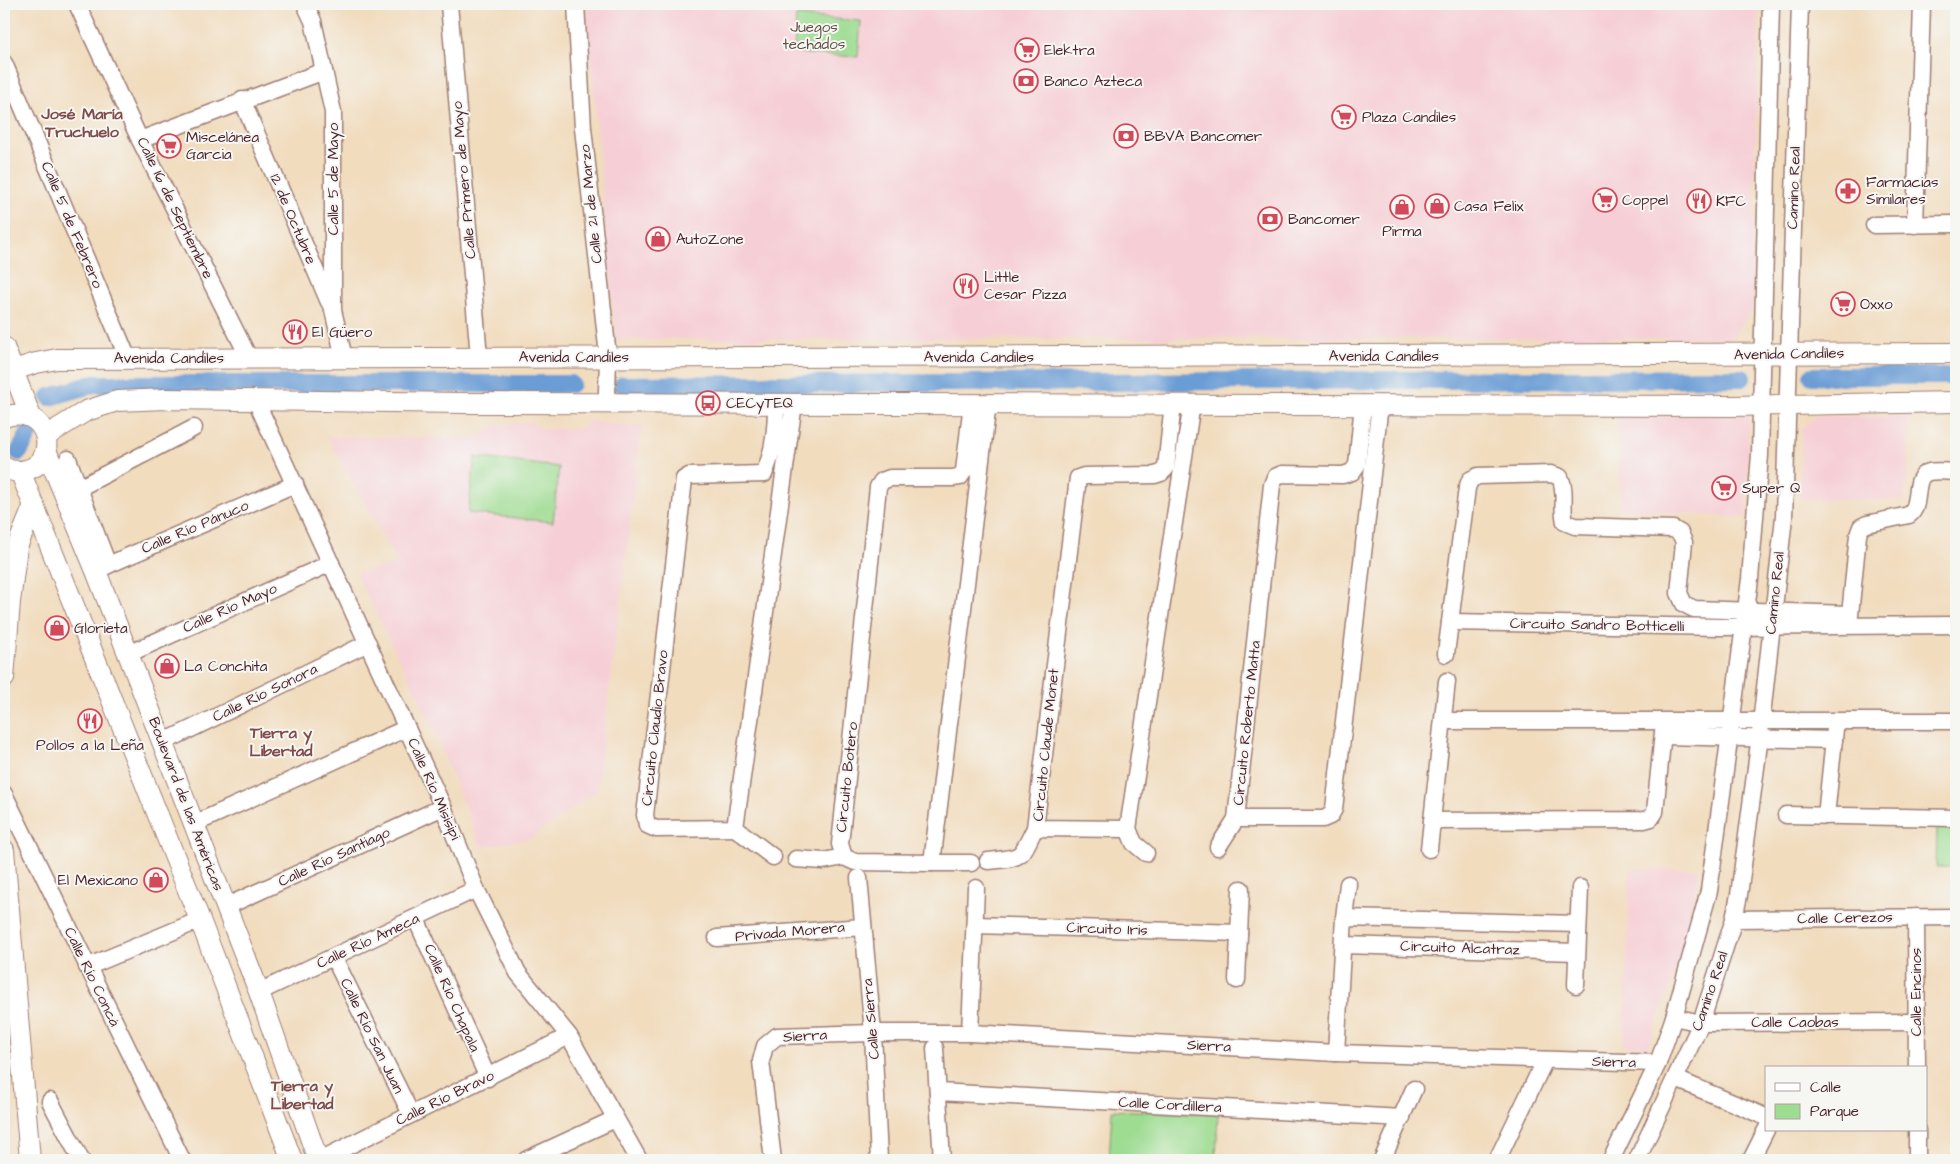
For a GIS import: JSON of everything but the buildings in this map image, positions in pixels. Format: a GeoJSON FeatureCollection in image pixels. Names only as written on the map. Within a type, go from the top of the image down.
{"type":"FeatureCollection","features":[{"type":"Feature","properties":{"kind":"main road"},"geometry":{"type":"LineString","coordinates":[[4,347],[8,371],[31,417]]}},
{"type":"Feature","properties":{"kind":"main road","name":"Avenida Candiles"},"geometry":{"type":"LineString","coordinates":[[8,371],[36,362],[57,359],[479,357],[608,364],[1956,352]]}},
{"type":"Feature","properties":{"kind":"main road"},"geometry":{"type":"LineString","coordinates":[[12,469],[32,468],[38,465],[46,443],[86,411],[117,400],[256,401],[608,398],[785,403],[1761,405],[1956,402]]}},
{"type":"Feature","properties":{"kind":"main road"},"geometry":{"type":"LineString","coordinates":[[4,417],[19,414],[31,417]]}},
{"type":"Feature","properties":{"kind":"main road","name":"Boulevard de las Américas"},"geometry":{"type":"LineString","coordinates":[[31,417],[40,424],[46,443],[102,568],[128,654],[259,992],[319,1160]]}},
{"type":"Feature","properties":{"kind":"main road","name":"Boulevard de las Américas"},"geometry":{"type":"LineString","coordinates":[[12,469],[34,505],[70,600],[200,920],[292,1160]]}},
{"type":"Feature","properties":{"kind":"main road"},"geometry":{"type":"LineString","coordinates":[[4,678],[10,602],[17,547],[34,505]]}},
{"type":"Feature","properties":{"kind":"main road"},"geometry":{"type":"LineString","coordinates":[[4,850],[30,1160]]}},
{"type":"Feature","properties":{"kind":"street","name":"Calle 16 de Septiembre"},"geometry":{"type":"LineString","coordinates":[[77,4],[140,140],[249,358]]}},
{"type":"Feature","properties":{"kind":"street","name":"Calle 5 de Mayo"},"geometry":{"type":"LineString","coordinates":[[304,4],[313,21],[333,112],[333,310],[344,358]]}},
{"type":"Feature","properties":{"kind":"street","name":"Calle Primero de Mayo"},"geometry":{"type":"LineString","coordinates":[[448,4],[479,357]]}},
{"type":"Feature","properties":{"kind":"street","name":"Calle 21 de Marzo"},"geometry":{"type":"LineString","coordinates":[[576,4],[583,128],[608,364],[608,398]]}},
{"type":"Feature","properties":{"kind":"street","name":"Camino Real"},"geometry":{"type":"LineString","coordinates":[[1611,1160],[1658,1063],[1674,1017],[1709,891],[1745,619],[1756,516],[1760,455],[1771,4]]}},
{"type":"Feature","properties":{"kind":"street","name":"Camino Real"},"geometry":{"type":"LineString","coordinates":[[1637,1160],[1701,1023],[1734,919],[1760,738],[1784,516],[1800,4]]}},
{"type":"Feature","properties":{"kind":"street"},"geometry":{"type":"LineString","coordinates":[[1915,225],[1922,4]]}},
{"type":"Feature","properties":{"kind":"street","name":"Calle 5 de Febrero"},"geometry":{"type":"LineString","coordinates":[[4,63],[128,359]]}},
{"type":"Feature","properties":{"kind":"street"},"geometry":{"type":"LineString","coordinates":[[140,140],[324,70]]}},
{"type":"Feature","properties":{"kind":"street","name":"12 de Octubre"},"geometry":{"type":"LineString","coordinates":[[242,100],[333,310]]}},
{"type":"Feature","properties":{"kind":"street"},"geometry":{"type":"LineString","coordinates":[[1874,225],[1956,224]]}},
{"type":"Feature","properties":{"kind":"street","name":"Calle Río Misisipi"},"geometry":{"type":"LineString","coordinates":[[256,401],[443,807],[476,889],[518,973],[569,1036],[639,1160]]}},
{"type":"Feature","properties":{"kind":"street"},"geometry":{"type":"LineString","coordinates":[[773,857],[735,828],[785,403]]}},
{"type":"Feature","properties":{"kind":"street","name":"Circuito Claudio Bravo"},"geometry":{"type":"LineString","coordinates":[[735,828],[656,829],[647,825],[645,815],[684,479],[689,476],[764,474],[773,450],[785,403]]}},
{"type":"Feature","properties":{"kind":"street"},"geometry":{"type":"LineString","coordinates":[[932,863],[980,403]]}},
{"type":"Feature","properties":{"kind":"street","name":"Circuito Botero"},"geometry":{"type":"LineString","coordinates":[[844,857],[840,844],[878,487],[882,481],[890,478],[960,477],[964,471],[980,403]]}},
{"type":"Feature","properties":{"kind":"street"},"geometry":{"type":"LineString","coordinates":[[1146,853],[1134,843],[1128,828],[1183,403]]}},
{"type":"Feature","properties":{"kind":"street","name":"Circuito Claude Monet"},"geometry":{"type":"LineString","coordinates":[[1128,828],[1035,828],[1078,478],[1084,476],[1161,473],[1166,468],[1183,403]]}},
{"type":"Feature","properties":{"kind":"street","name":"Circuito Roberto Matta"},"geometry":{"type":"LineString","coordinates":[[1371,404],[1334,809],[1330,816],[1323,819],[1236,819],[1272,485],[1275,478],[1282,474],[1342,475],[1352,472],[1357,465],[1371,404]]}},
{"type":"Feature","properties":{"kind":"street"},"geometry":{"type":"LineString","coordinates":[[79,488],[194,428]]}},
{"type":"Feature","properties":{"kind":"street","name":"Boulevard de las Américas"},"geometry":{"type":"LineString","coordinates":[[68,459],[79,488],[102,568]]}},
{"type":"Feature","properties":{"kind":"street"},"geometry":{"type":"LineString","coordinates":[[1849,620],[1858,535],[1861,527],[1913,513],[1916,508],[1920,481],[1923,474],[1929,472],[1956,472]]}},
{"type":"Feature","properties":{"kind":"street","name":"Circuito Sandro Botticelli"},"geometry":{"type":"LineString","coordinates":[[1446,654],[1467,488],[1470,480],[1478,476],[1551,474],[1560,477],[1564,486],[1563,513],[1565,522],[1575,526],[1673,529],[1680,533],[1684,542],[1679,593],[1684,604],[1694,609],[1745,619]]}},
{"type":"Feature","properties":{"kind":"street","name":"Calle Río Pánuco"},"geometry":{"type":"LineString","coordinates":[[102,568],[294,484]]}},
{"type":"Feature","properties":{"kind":"street","name":"Calle Río Mayo"},"geometry":{"type":"LineString","coordinates":[[128,654],[331,563]]}},
{"type":"Feature","properties":{"kind":"street"},"geometry":{"type":"LineString","coordinates":[[1745,619],[1849,620],[1956,625]]}},
{"type":"Feature","properties":{"kind":"street","name":"Circuito Sandro Botticelli"},"geometry":{"type":"LineString","coordinates":[[1450,622],[1745,619]]}},
{"type":"Feature","properties":{"kind":"street","name":"Calle Río Sonora"},"geometry":{"type":"LineString","coordinates":[[162,744],[368,643]]}},
{"type":"Feature","properties":{"kind":"street"},"geometry":{"type":"LineString","coordinates":[[1429,849],[1447,681]]}},
{"type":"Feature","properties":{"kind":"street"},"geometry":{"type":"LineString","coordinates":[[1443,721],[1731,730],[1760,738],[1834,740]]}},
{"type":"Feature","properties":{"kind":"street"},"geometry":{"type":"LineString","coordinates":[[1826,816],[1836,721]]}},
{"type":"Feature","properties":{"kind":"street"},"geometry":{"type":"LineString","coordinates":[[1731,730],[1761,722],[1956,721]]}},
{"type":"Feature","properties":{"kind":"street"},"geometry":{"type":"LineString","coordinates":[[194,824],[407,728]]}},
{"type":"Feature","properties":{"kind":"street"},"geometry":{"type":"LineString","coordinates":[[1432,821],[1644,820],[1651,818],[1655,812],[1664,729]]}},
{"type":"Feature","properties":{"kind":"street","name":"Calle Río Concá"},"geometry":{"type":"LineString","coordinates":[[4,794],[182,1160]]}},
{"type":"Feature","properties":{"kind":"street","name":"Calle Río Santiago"},"geometry":{"type":"LineString","coordinates":[[225,907],[443,807]]}},
{"type":"Feature","properties":{"kind":"street"},"geometry":{"type":"LineString","coordinates":[[1786,815],[1956,818]]}},
{"type":"Feature","properties":{"kind":"street"},"geometry":{"type":"LineString","coordinates":[[1218,847],[1236,819]]}},
{"type":"Feature","properties":{"kind":"street"},"geometry":{"type":"LineString","coordinates":[[988,861],[1018,858],[1023,853],[1035,828]]}},
{"type":"Feature","properties":{"kind":"street"},"geometry":{"type":"LineString","coordinates":[[796,859],[823,861],[844,857],[855,862],[971,863]]}},
{"type":"Feature","properties":{"kind":"street","name":"Calle Sierra"},"geometry":{"type":"LineString","coordinates":[[858,878],[873,1033],[880,1160]]}},
{"type":"Feature","properties":{"kind":"street"},"geometry":{"type":"LineString","coordinates":[[1336,1053],[1342,945],[1348,884]]}},
{"type":"Feature","properties":{"kind":"street"},"geometry":{"type":"LineString","coordinates":[[970,1033],[976,888]]}},
{"type":"Feature","properties":{"kind":"street"},"geometry":{"type":"LineString","coordinates":[[1576,985],[1580,888]]}},
{"type":"Feature","properties":{"kind":"street","name":"Calle Río Ameca"},"geometry":{"type":"LineString","coordinates":[[259,992],[476,889]]}},
{"type":"Feature","properties":{"kind":"street"},"geometry":{"type":"LineString","coordinates":[[1236,980],[1241,889]]}},
{"type":"Feature","properties":{"kind":"street","name":"Calle Encinos"},"geometry":{"type":"LineString","coordinates":[[1916,917],[1917,1066]]}},
{"type":"Feature","properties":{"kind":"street","name":"Calle Cerezos"},"geometry":{"type":"LineString","coordinates":[[1734,919],[1956,917]]}},
{"type":"Feature","properties":{"kind":"street","name":"Circuito Alcatraz"},"geometry":{"type":"LineString","coordinates":[[1344,918],[1578,924]]}},
{"type":"Feature","properties":{"kind":"street","name":"Calle Río Chapala"},"geometry":{"type":"LineString","coordinates":[[416,919],[488,1078]]}},
{"type":"Feature","properties":{"kind":"street"},"geometry":{"type":"LineString","coordinates":[[87,967],[200,920]]}},
{"type":"Feature","properties":{"kind":"street","name":"Circuito Iris"},"geometry":{"type":"LineString","coordinates":[[975,925],[1239,933]]}},
{"type":"Feature","properties":{"kind":"street","name":"Privada Morera"},"geometry":{"type":"LineString","coordinates":[[717,938],[863,926]]}},
{"type":"Feature","properties":{"kind":"street","name":"Circuito Alcatraz"},"geometry":{"type":"LineString","coordinates":[[1342,945],[1577,952]]}},
{"type":"Feature","properties":{"kind":"street","name":"Calle Río San Juan"},"geometry":{"type":"LineString","coordinates":[[334,958],[411,1114]]}},
{"type":"Feature","properties":{"kind":"street","name":"Calle Caobas"},"geometry":{"type":"LineString","coordinates":[[1674,1017],[1701,1023],[1917,1022]]}},
{"type":"Feature","properties":{"kind":"street","name":"Sierra"},"geometry":{"type":"LineString","coordinates":[[773,1160],[761,1061],[765,1046],[777,1036],[873,1033],[970,1033],[1336,1053],[1658,1063]]}},
{"type":"Feature","properties":{"kind":"street","name":"Calle Río Bravo"},"geometry":{"type":"LineString","coordinates":[[319,1160],[488,1078],[569,1036]]}},
{"type":"Feature","properties":{"kind":"street"},"geometry":{"type":"LineString","coordinates":[[935,1048],[942,1160]]}},
{"type":"Feature","properties":{"kind":"street"},"geometry":{"type":"LineString","coordinates":[[1497,1160],[1545,1060]]}},
{"type":"Feature","properties":{"kind":"street"},"geometry":{"type":"LineString","coordinates":[[1676,1079],[1765,1117]]}},
{"type":"Feature","properties":{"kind":"street"},"geometry":{"type":"LineString","coordinates":[[1382,1160],[1414,1089]]}},
{"type":"Feature","properties":{"kind":"street","name":"Calle Cordillera"},"geometry":{"type":"LineString","coordinates":[[938,1092],[1402,1118]]}},
{"type":"Feature","properties":{"kind":"street"},"geometry":{"type":"LineString","coordinates":[[50,1101],[81,1160]]}},
{"type":"Feature","properties":{"kind":"street"},"geometry":{"type":"LineString","coordinates":[[526,1160],[615,1119]]}},
{"type":"Feature","properties":{"kind":"street"},"geometry":{"type":"LineString","coordinates":[[1750,1160],[1765,1132]]}},
{"type":"Feature","properties":{"kind":"street"},"geometry":{"type":"LineString","coordinates":[[1917,1132],[1917,1160]]}},
{"type":"Feature","properties":{"kind":"shaded area"},"geometry":{"type":"Polygon","coordinates":[[[586,4],[1759,4],[1752,311],[1731,338],[616,339],[586,4]]]}},
{"type":"Feature","properties":{"kind":"shaded area"},"geometry":{"type":"Polygon","coordinates":[[[1749,415],[1746,518],[1620,508],[1618,416],[1749,415]]]}},
{"type":"Feature","properties":{"kind":"shaded area"},"geometry":{"type":"Polygon","coordinates":[[[1816,416],[1909,417],[1908,468],[1904,500],[1799,499],[1802,428],[1816,416]]]}},
{"type":"Feature","properties":{"kind":"shaded area"},"geometry":{"type":"Polygon","coordinates":[[[592,420],[627,426],[642,425],[597,791],[531,838],[481,847],[427,714],[356,574],[398,563],[327,437],[478,438],[496,425],[532,422],[542,429],[579,429],[592,420]]]}},
{"type":"Feature","properties":{"kind":"shaded area"},"geometry":{"type":"Polygon","coordinates":[[[1630,869],[1700,869],[1681,955],[1648,1047],[1624,1045],[1630,869]]]}},
{"type":"Feature","properties":{"kind":"green space","name":"Juegos techados"},"geometry":{"type":"Polygon","coordinates":[[[796,16],[861,21],[858,57],[794,53],[796,16]]]}},
{"type":"Feature","properties":{"kind":"green space"},"geometry":{"type":"Polygon","coordinates":[[[475,457],[559,467],[553,522],[468,513],[475,457]]]}},
{"type":"Feature","properties":{"kind":"green space"},"geometry":{"type":"Polygon","coordinates":[[[1937,827],[1956,832],[1956,867],[1936,867],[1937,827]]]}},
{"type":"Feature","properties":{"kind":"green space"},"geometry":{"type":"Polygon","coordinates":[[[1112,1110],[1218,1114],[1216,1160],[1109,1160],[1112,1110]]]}},
{"type":"Feature","properties":{"kind":"waterway"},"geometry":{"type":"LineString","coordinates":[[1812,376],[1956,376]]}},
{"type":"Feature","properties":{"kind":"waterway"},"geometry":{"type":"LineString","coordinates":[[623,385],[1742,378]]}},
{"type":"Feature","properties":{"kind":"waterway"},"geometry":{"type":"LineString","coordinates":[[50,397],[94,384],[571,384]]}},
{"type":"Feature","properties":{"kind":"waterway"},"geometry":{"type":"LineString","coordinates":[[19,452],[29,434]]}},
{"type":"Feature","properties":{"kind":"place","name":"Elektra"},"geometry":{"type":"Point","coordinates":[1027,50]}},
{"type":"Feature","properties":{"kind":"place","name":"Banco Azteca"},"geometry":{"type":"Point","coordinates":[1026,81]}},
{"type":"Feature","properties":{"kind":"place","name":"Plaza Candiles"},"geometry":{"type":"Point","coordinates":[1344,117]}},
{"type":"Feature","properties":{"kind":"place","name":"BBVA Bancomer"},"geometry":{"type":"Point","coordinates":[1126,136]}},
{"type":"Feature","properties":{"kind":"place","name":"Miscelánea Garcia"},"geometry":{"type":"Point","coordinates":[169,146]}},
{"type":"Feature","properties":{"kind":"place","name":"Farmacias Similares"},"geometry":{"type":"Point","coordinates":[1848,191]}},
{"type":"Feature","properties":{"kind":"place","name":"Coppel"},"geometry":{"type":"Point","coordinates":[1605,200]}},
{"type":"Feature","properties":{"kind":"place","name":"KFC"},"geometry":{"type":"Point","coordinates":[1699,201]}},
{"type":"Feature","properties":{"kind":"place","name":"Casa Felix"},"geometry":{"type":"Point","coordinates":[1437,206]}},
{"type":"Feature","properties":{"kind":"place","name":"Pirma"},"geometry":{"type":"Point","coordinates":[1402,207]}},
{"type":"Feature","properties":{"kind":"place","name":"Bancomer"},"geometry":{"type":"Point","coordinates":[1270,219]}},
{"type":"Feature","properties":{"kind":"place","name":"AutoZone"},"geometry":{"type":"Point","coordinates":[658,239]}},
{"type":"Feature","properties":{"kind":"place","name":"Little Cesar Pizza"},"geometry":{"type":"Point","coordinates":[966,286]}},
{"type":"Feature","properties":{"kind":"place","name":"Oxxo"},"geometry":{"type":"Point","coordinates":[1843,304]}},
{"type":"Feature","properties":{"kind":"place","name":"El Güero"},"geometry":{"type":"Point","coordinates":[295,332]}},
{"type":"Feature","properties":{"kind":"place","name":"CECyTEQ"},"geometry":{"type":"Point","coordinates":[708,403]}},
{"type":"Feature","properties":{"kind":"place","name":"Super Q"},"geometry":{"type":"Point","coordinates":[1724,488]}},
{"type":"Feature","properties":{"kind":"place","name":"Glorieta"},"geometry":{"type":"Point","coordinates":[57,628]}},
{"type":"Feature","properties":{"kind":"place","name":"La Conchita"},"geometry":{"type":"Point","coordinates":[167,666]}},
{"type":"Feature","properties":{"kind":"place","name":"Pollos a la Leña"},"geometry":{"type":"Point","coordinates":[90,721]}},
{"type":"Feature","properties":{"kind":"place","name":"El Mexicano"},"geometry":{"type":"Point","coordinates":[156,880]}},
{"type":"Feature","properties":{"kind":"district","name":"José María Truchuelo"},"geometry":{"type":"Point","coordinates":[82,123]}},
{"type":"Feature","properties":{"kind":"district","name":"Tierra y Libertad"},"geometry":{"type":"Point","coordinates":[281,742]}},
{"type":"Feature","properties":{"kind":"district","name":"Tierra y Libertad"},"geometry":{"type":"Point","coordinates":[302,1095]}}]}
